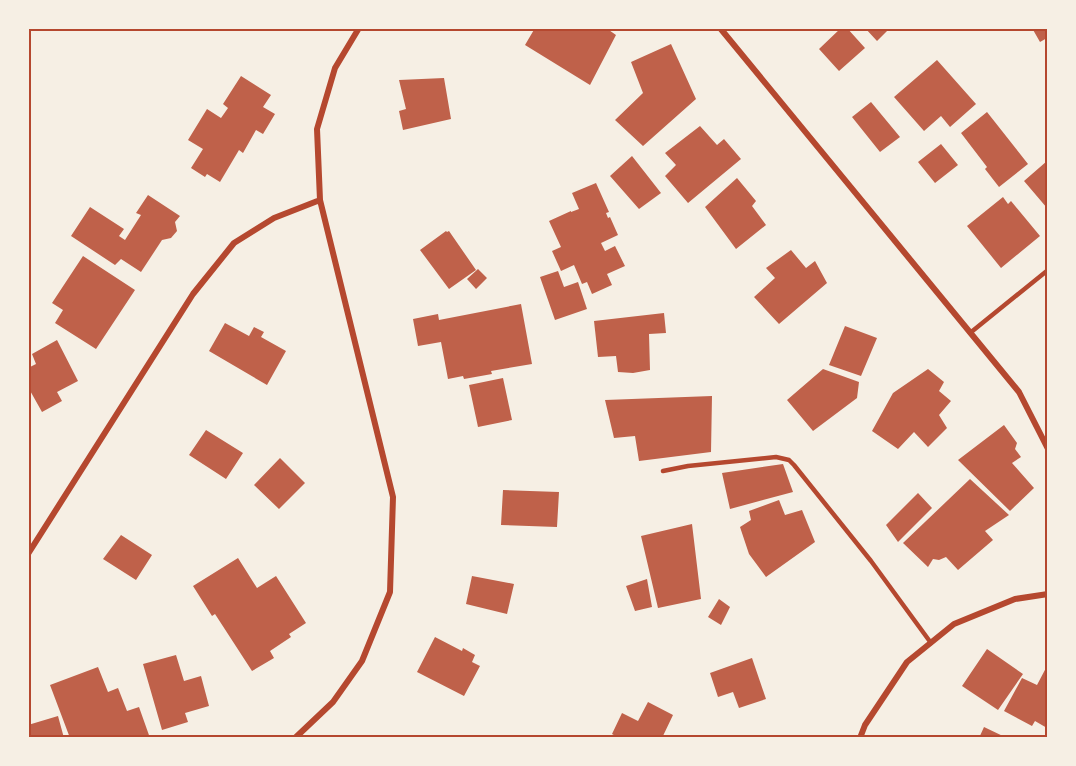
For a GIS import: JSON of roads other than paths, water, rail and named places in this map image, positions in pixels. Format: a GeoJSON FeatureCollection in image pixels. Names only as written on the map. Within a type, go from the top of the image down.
{"type":"FeatureCollection","features":[{"type":"Feature","properties":{"kind":"street"},"geometry":{"type":"LineString","coordinates":[[295,738],[333,702],[362,661],[390,592],[393,497],[320,200],[317,129],[335,68],[359,28]]}},
{"type":"Feature","properties":{"kind":"street"},"geometry":{"type":"LineString","coordinates":[[720,28],[1018,392],[1047,449]]}},
{"type":"Feature","properties":{"kind":"street"},"geometry":{"type":"LineString","coordinates":[[28,554],[193,294],[234,243],[274,218],[320,200]]}},
{"type":"Feature","properties":{"kind":"street"},"geometry":{"type":"LineString","coordinates":[[860,738],[907,662],[954,624],[1015,599],[1047,594]]}},
{"type":"Feature","properties":{"kind":"lane"},"geometry":{"type":"LineString","coordinates":[[970,333],[1047,270]]}},
{"type":"Feature","properties":{"kind":"lane"},"geometry":{"type":"LineString","coordinates":[[663,471],[751,459],[776,457],[789,460],[850,534],[931,643]]}}]}
